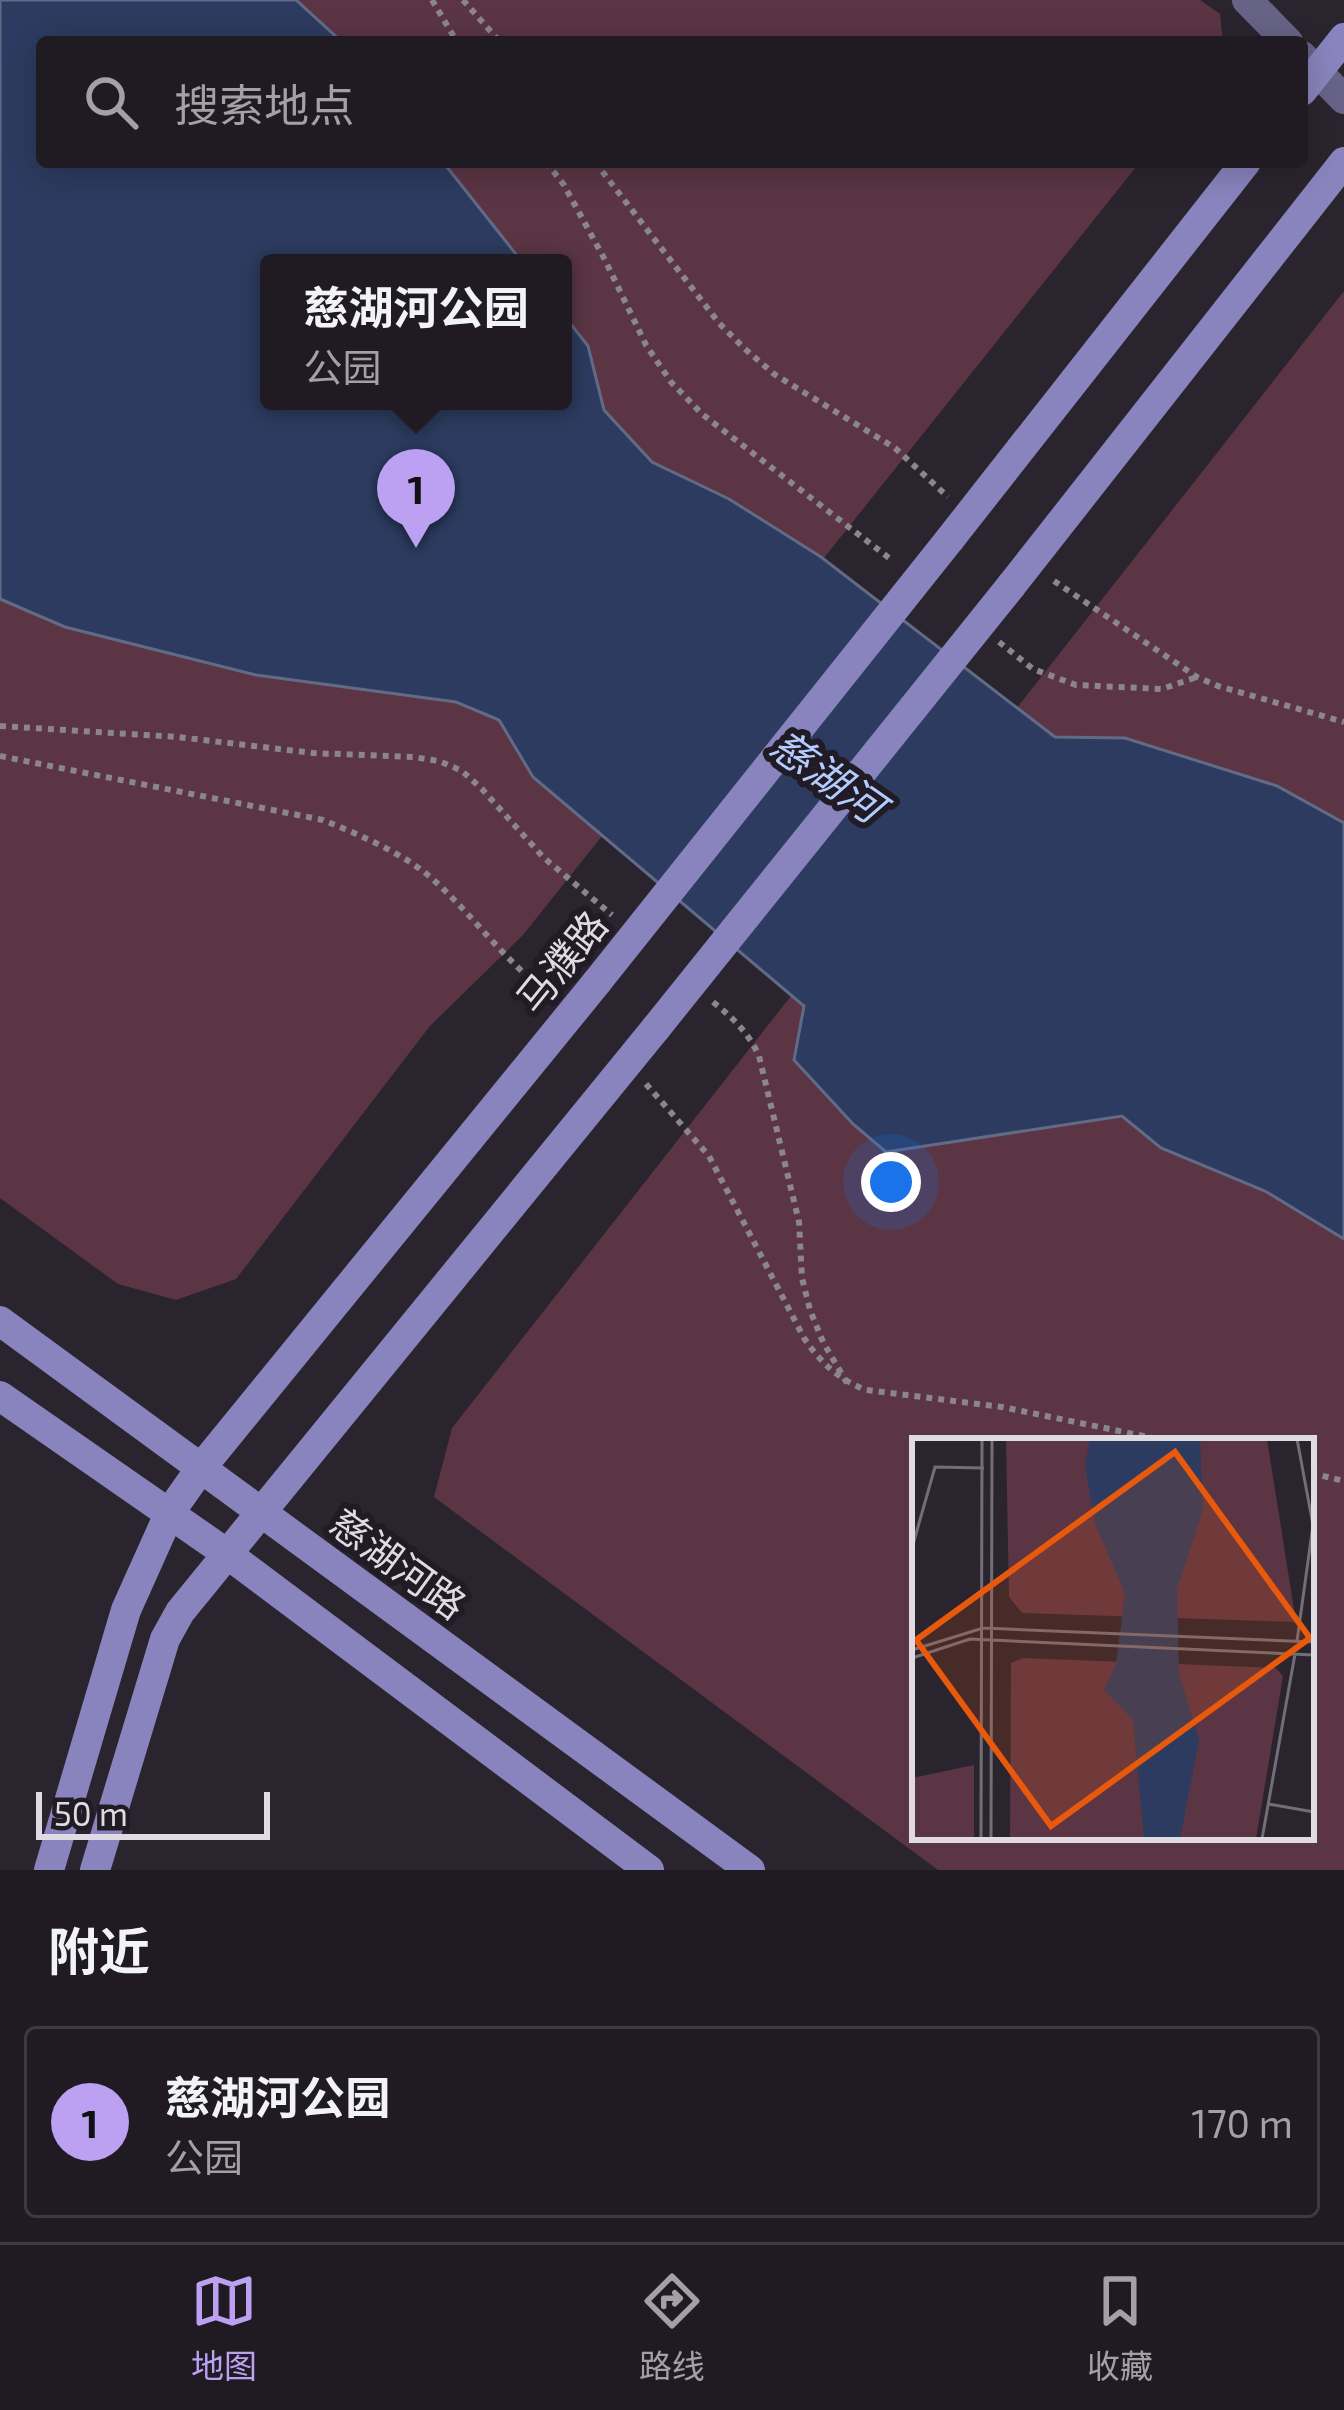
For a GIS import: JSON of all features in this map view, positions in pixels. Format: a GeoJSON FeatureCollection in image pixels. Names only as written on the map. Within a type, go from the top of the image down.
{"type":"FeatureCollection","features":[{"type":"Feature","properties":{"kind":"main road"},"geometry":{"type":"LineString","coordinates":[[1308,72],[1344,38]]}},
{"type":"Feature","properties":{"kind":"main road"},"geometry":{"type":"LineString","coordinates":[[95,1870],[165,1639],[180,1612],[628,1064],[1344,162]]}},
{"type":"Feature","properties":{"kind":"main road","name":"马濮路"},"geometry":{"type":"LineString","coordinates":[[49,1870],[126,1610],[170,1512],[1241,168]]}},
{"type":"Feature","properties":{"kind":"main road","name":"慈湖河路"},"geometry":{"type":"LineString","coordinates":[[0,1321],[750,1870]]}},
{"type":"Feature","properties":{"kind":"main road"},"geometry":{"type":"LineString","coordinates":[[0,1396],[226,1552],[650,1870]]}},
{"type":"Feature","properties":{"kind":"street"},"geometry":{"type":"LineString","coordinates":[[1247,0],[1282,36]]}},
{"type":"Feature","properties":{"kind":"street"},"geometry":{"type":"LineString","coordinates":[[1308,74],[1344,100]]}},
{"type":"Feature","properties":{"kind":"path"},"geometry":{"type":"LineString","coordinates":[[432,0],[453,36]]}},
{"type":"Feature","properties":{"kind":"path"},"geometry":{"type":"LineString","coordinates":[[463,0],[495,36]]}},
{"type":"Feature","properties":{"kind":"path"},"geometry":{"type":"LineString","coordinates":[[550,168],[670,382],[702,414],[904,570]]}},
{"type":"Feature","properties":{"kind":"path"},"geometry":{"type":"LineString","coordinates":[[601,168],[719,323],[774,374],[895,448],[959,527]]}},
{"type":"Feature","properties":{"kind":"path"},"geometry":{"type":"LineString","coordinates":[[1020,575],[1197,677],[1344,722]]}},
{"type":"Feature","properties":{"kind":"path"},"geometry":{"type":"LineString","coordinates":[[997,640],[1034,669],[1076,685],[1162,689],[1197,677]]}},
{"type":"Feature","properties":{"kind":"path"},"geometry":{"type":"LineString","coordinates":[[0,726],[439,760],[462,771],[543,857],[614,917]]}},
{"type":"Feature","properties":{"kind":"path"},"geometry":{"type":"LineString","coordinates":[[0,756],[323,820],[372,841],[434,880],[517,967],[573,1010]]}},
{"type":"Feature","properties":{"kind":"path"},"geometry":{"type":"LineString","coordinates":[[703,993],[739,1023],[760,1056],[799,1222],[802,1278],[810,1310],[847,1383]]}},
{"type":"Feature","properties":{"kind":"path"},"geometry":{"type":"LineString","coordinates":[[628,1064],[709,1156],[804,1338],[818,1359],[847,1383],[866,1390],[1002,1407],[1153,1438]]}},
{"type":"Feature","properties":{"kind":"path"},"geometry":{"type":"LineString","coordinates":[[1314,1474],[1344,1480]]}},
{"type":"Feature","properties":{"kind":"shaded area"},"geometry":{"type":"Polygon","coordinates":[[[0,0],[1200,0],[1220,14],[1222,36],[36,36],[36,168],[1135,168],[523,935],[430,1026],[236,1279],[176,1300],[118,1284],[0,1198],[0,0]]]}},
{"type":"Feature","properties":{"kind":"shaded area"},"geometry":{"type":"Polygon","coordinates":[[[1344,291],[1344,1870],[938,1870],[434,1497],[452,1428],[1344,291]]]}},
{"type":"Feature","properties":{"kind":"water","name":"慈湖河"},"geometry":{"type":"Polygon","coordinates":[[[0,0],[296,0],[335,36],[36,36],[36,168],[448,168],[516,254],[260,254],[260,410],[572,410],[572,326],[588,346],[604,410],[652,462],[729,499],[821,557],[1055,737],[1125,738],[1277,786],[1344,823],[1344,1239],[1265,1191],[1161,1148],[1122,1116],[886,1152],[794,1060],[804,1006],[533,777],[499,720],[456,702],[256,675],[65,627],[0,599],[0,0]]]}},
{"type":"Feature","properties":{"kind":"place","name":"慈湖河公园"},"geometry":{"type":"Point","coordinates":[416,548]}}]}
